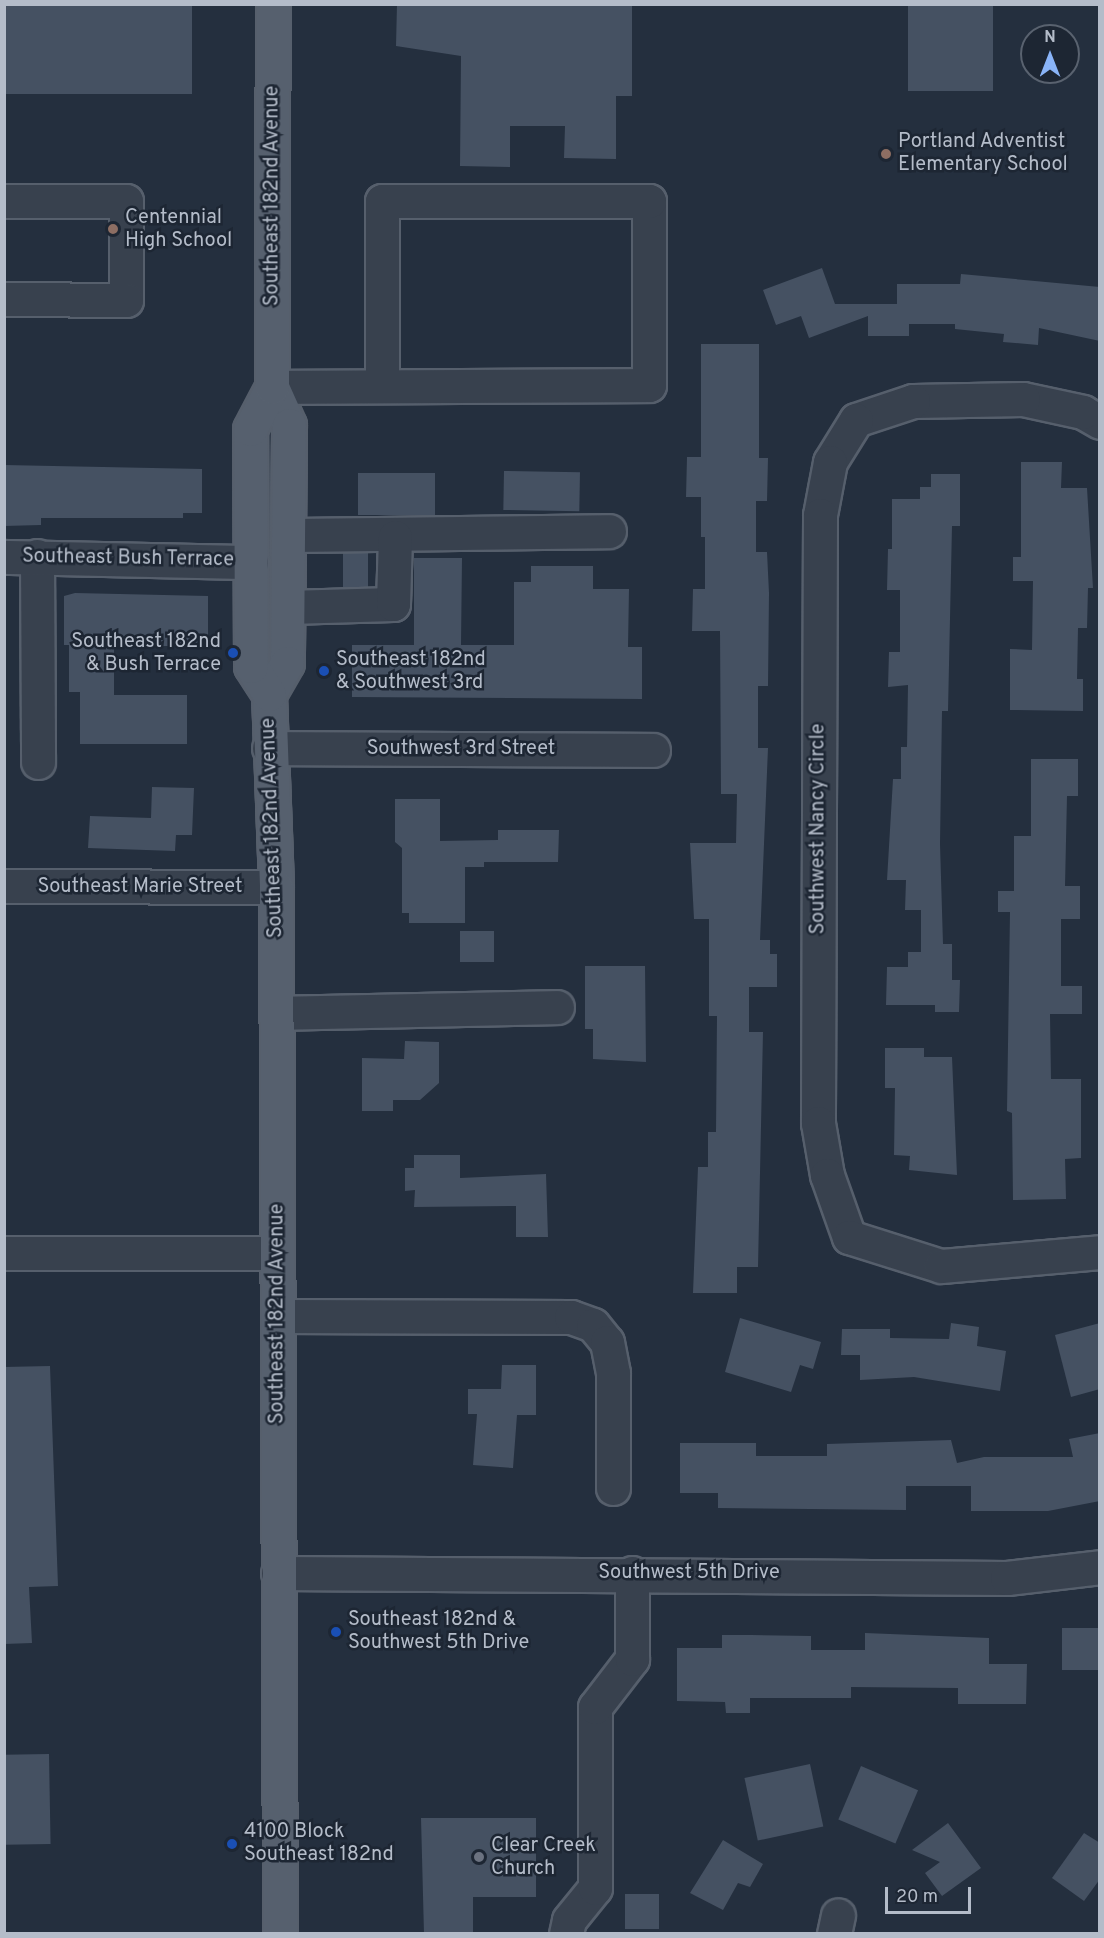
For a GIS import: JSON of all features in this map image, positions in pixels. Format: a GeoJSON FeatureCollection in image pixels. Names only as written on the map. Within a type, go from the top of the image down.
{"type":"FeatureCollection","features":[{"type":"Feature","properties":{"kind":"main road","name":"Southeast 182nd Avenue"},"geometry":{"type":"LineString","coordinates":[[273,4],[272,387],[290,425],[286,663],[269,694],[269,748],[276,887],[280,1934]]}},
{"type":"Feature","properties":{"kind":"main road","name":"Southeast 182nd Avenue"},"geometry":{"type":"LineString","coordinates":[[269,694],[251,666],[250,429],[272,387]]}},
{"type":"Feature","properties":{"kind":"street"},"geometry":{"type":"LineString","coordinates":[[4,201],[126,201],[126,300],[4,299]]}},
{"type":"Feature","properties":{"kind":"street"},"geometry":{"type":"LineString","coordinates":[[272,387],[649,385],[649,201],[382,201],[382,385]]}},
{"type":"Feature","properties":{"kind":"street","name":"Southwest Nancy Circle"},"geometry":{"type":"LineString","coordinates":[[1100,422],[1083,412],[1023,399],[913,401],[856,420],[830,462],[820,515],[819,1087],[827,1175],[849,1237],[941,1266],[1100,1252]]}},
{"type":"Feature","properties":{"kind":"street"},"geometry":{"type":"LineString","coordinates":[[289,535],[395,537],[609,531]]}},
{"type":"Feature","properties":{"kind":"street"},"geometry":{"type":"LineString","coordinates":[[288,607],[393,604],[395,537]]}},
{"type":"Feature","properties":{"kind":"street"},"geometry":{"type":"LineString","coordinates":[[37,556],[38,762]]}},
{"type":"Feature","properties":{"kind":"street","name":"Southeast Bush Terrace"},"geometry":{"type":"LineString","coordinates":[[4,557],[251,562]]}},
{"type":"Feature","properties":{"kind":"street","name":"Southwest 3rd Street"},"geometry":{"type":"LineString","coordinates":[[269,748],[653,750]]}},
{"type":"Feature","properties":{"kind":"street","name":"Southeast Marie Street"},"geometry":{"type":"LineString","coordinates":[[4,886],[276,887]]}},
{"type":"Feature","properties":{"kind":"street"},"geometry":{"type":"LineString","coordinates":[[277,1012],[557,1007]]}},
{"type":"Feature","properties":{"kind":"street"},"geometry":{"type":"LineString","coordinates":[[4,1252],[277,1253]]}},
{"type":"Feature","properties":{"kind":"street"},"geometry":{"type":"LineString","coordinates":[[278,1316],[571,1317],[593,1325],[607,1342],[613,1373],[613,1488]]}},
{"type":"Feature","properties":{"kind":"street","name":"Southwest 5th Drive"},"geometry":{"type":"LineString","coordinates":[[278,1573],[632,1572],[1007,1578],[1100,1567]]}},
{"type":"Feature","properties":{"kind":"street"},"geometry":{"type":"LineString","coordinates":[[566,1934],[569,1920],[595,1888],[595,1707],[632,1659],[632,1572]]}},
{"type":"Feature","properties":{"kind":"building"},"geometry":{"type":"Polygon","coordinates":[[[4,4],[192,4],[192,94],[4,94],[4,4]]]}},
{"type":"Feature","properties":{"kind":"building"},"geometry":{"type":"Polygon","coordinates":[[[397,4],[632,4],[632,96],[616,96],[616,159],[564,158],[565,126],[510,126],[510,167],[460,166],[461,56],[396,46],[397,4]]]}},
{"type":"Feature","properties":{"kind":"building"},"geometry":{"type":"Polygon","coordinates":[[[908,4],[993,4],[993,91],[908,91],[908,4]]]}},
{"type":"Feature","properties":{"kind":"building"},"geometry":{"type":"Polygon","coordinates":[[[822,268],[835,304],[897,304],[897,284],[960,284],[961,274],[1100,287],[1100,341],[1039,328],[1038,345],[1003,342],[1004,334],[955,329],[955,324],[909,324],[909,336],[868,336],[868,316],[809,338],[801,316],[776,325],[763,290],[822,268]]]}},
{"type":"Feature","properties":{"kind":"building"},"geometry":{"type":"Polygon","coordinates":[[[701,344],[759,344],[759,458],[768,458],[767,501],[756,501],[756,552],[767,552],[769,593],[768,686],[758,686],[758,748],[768,748],[760,940],[770,940],[770,954],[777,954],[777,987],[749,987],[749,1032],[763,1032],[758,1267],[737,1267],[737,1293],[693,1293],[698,1167],[708,1167],[708,1132],[716,1132],[717,1016],[709,1016],[709,919],[694,919],[690,843],[736,843],[737,794],[721,794],[720,631],[692,631],[693,589],[705,589],[705,537],[701,537],[701,497],[686,497],[687,457],[701,457],[701,344]]]}},
{"type":"Feature","properties":{"kind":"building"},"geometry":{"type":"Polygon","coordinates":[[[1021,462],[1062,462],[1061,488],[1087,488],[1093,588],[1088,588],[1087,628],[1078,628],[1077,679],[1083,679],[1083,711],[1010,710],[1010,649],[1032,650],[1033,581],[1013,581],[1013,557],[1021,557],[1021,462]]]}},
{"type":"Feature","properties":{"kind":"building"},"geometry":{"type":"Polygon","coordinates":[[[4,465],[202,469],[202,513],[183,513],[183,518],[41,518],[41,525],[4,526],[4,465]]]}},
{"type":"Feature","properties":{"kind":"building"},"geometry":{"type":"Polygon","coordinates":[[[504,471],[580,472],[579,511],[503,510],[504,471]]]}},
{"type":"Feature","properties":{"kind":"building"},"geometry":{"type":"Polygon","coordinates":[[[358,473],[435,473],[435,515],[358,515],[358,473]]]}},
{"type":"Feature","properties":{"kind":"building"},"geometry":{"type":"Polygon","coordinates":[[[931,474],[960,474],[960,526],[952,526],[948,711],[942,711],[940,844],[943,944],[952,944],[952,980],[960,980],[959,1012],[935,1012],[935,1005],[886,1005],[887,967],[908,967],[908,952],[921,952],[921,910],[905,910],[906,880],[887,880],[893,779],[901,779],[901,747],[907,747],[908,685],[888,687],[889,652],[900,652],[900,590],[887,590],[888,549],[892,549],[892,499],[920,499],[920,487],[931,487],[931,474]]]}},
{"type":"Feature","properties":{"kind":"building"},"geometry":{"type":"Polygon","coordinates":[[[343,553],[368,553],[368,587],[343,587],[343,553]]]}},
{"type":"Feature","properties":{"kind":"building"},"geometry":{"type":"Polygon","coordinates":[[[414,558],[462,558],[461,645],[514,645],[514,582],[531,582],[531,566],[593,566],[593,589],[629,589],[628,647],[642,647],[642,699],[352,697],[352,645],[414,645],[414,558]]]}},
{"type":"Feature","properties":{"kind":"building"},"geometry":{"type":"Polygon","coordinates":[[[75,593],[208,596],[208,646],[114,646],[114,695],[187,695],[187,744],[80,744],[80,692],[69,692],[69,645],[64,645],[64,596],[75,593]]]}},
{"type":"Feature","properties":{"kind":"building"},"geometry":{"type":"Polygon","coordinates":[[[1031,759],[1078,759],[1078,796],[1067,796],[1065,886],[1080,886],[1080,919],[1061,919],[1061,986],[1082,986],[1082,1014],[1050,1014],[1051,1079],[1081,1079],[1081,1158],[1065,1159],[1066,1199],[1013,1200],[1012,1113],[1007,1111],[1010,912],[998,912],[998,891],[1014,891],[1014,836],[1031,836],[1031,759]]]}},
{"type":"Feature","properties":{"kind":"building"},"geometry":{"type":"Polygon","coordinates":[[[152,787],[194,788],[192,835],[176,835],[175,851],[88,848],[90,816],[151,818],[152,787]]]}},
{"type":"Feature","properties":{"kind":"building"},"geometry":{"type":"Polygon","coordinates":[[[395,799],[440,799],[440,841],[498,840],[498,830],[559,830],[558,862],[484,862],[484,867],[465,867],[465,923],[409,923],[409,913],[402,913],[402,848],[395,842],[395,799]]]}},
{"type":"Feature","properties":{"kind":"building"},"geometry":{"type":"Polygon","coordinates":[[[460,931],[494,931],[494,962],[460,962],[460,931]]]}},
{"type":"Feature","properties":{"kind":"building"},"geometry":{"type":"Polygon","coordinates":[[[585,966],[645,966],[646,1062],[593,1059],[593,1029],[585,1029],[585,966]]]}},
{"type":"Feature","properties":{"kind":"building"},"geometry":{"type":"Polygon","coordinates":[[[405,1041],[439,1042],[439,1083],[420,1100],[393,1100],[393,1111],[362,1111],[362,1058],[404,1059],[405,1041]]]}},
{"type":"Feature","properties":{"kind":"building"},"geometry":{"type":"Polygon","coordinates":[[[885,1048],[924,1048],[924,1057],[952,1057],[957,1175],[909,1170],[910,1156],[894,1155],[895,1088],[885,1088],[885,1048]]]}},
{"type":"Feature","properties":{"kind":"building"},"geometry":{"type":"Polygon","coordinates":[[[414,1155],[460,1155],[460,1178],[546,1174],[548,1237],[516,1237],[516,1206],[414,1207],[415,1190],[405,1191],[405,1168],[414,1168],[414,1155]]]}},
{"type":"Feature","properties":{"kind":"building"},"geometry":{"type":"Polygon","coordinates":[[[740,1318],[821,1342],[813,1369],[800,1365],[791,1392],[725,1372],[740,1318]]]}},
{"type":"Feature","properties":{"kind":"building"},"geometry":{"type":"Polygon","coordinates":[[[951,1323],[979,1327],[977,1346],[1006,1351],[1000,1391],[914,1377],[860,1380],[860,1355],[841,1355],[842,1329],[890,1329],[890,1338],[949,1339],[951,1323]]]}},
{"type":"Feature","properties":{"kind":"building"},"geometry":{"type":"Polygon","coordinates":[[[1100,1323],[1100,1389],[1071,1397],[1055,1335],[1100,1323]]]}},
{"type":"Feature","properties":{"kind":"building"},"geometry":{"type":"Polygon","coordinates":[[[502,1365],[536,1365],[536,1415],[517,1415],[513,1468],[473,1465],[477,1414],[468,1414],[468,1389],[501,1389],[502,1365]]]}},
{"type":"Feature","properties":{"kind":"building"},"geometry":{"type":"Polygon","coordinates":[[[50,1366],[58,1586],[29,1587],[32,1643],[4,1644],[4,1367],[50,1366]]]}},
{"type":"Feature","properties":{"kind":"building"},"geometry":{"type":"Polygon","coordinates":[[[1100,1433],[1100,1501],[1048,1511],[971,1511],[971,1486],[906,1486],[906,1510],[718,1508],[718,1493],[680,1493],[680,1443],[756,1443],[756,1456],[827,1456],[827,1444],[951,1440],[957,1463],[984,1457],[1073,1457],[1069,1439],[1100,1433]]]}},
{"type":"Feature","properties":{"kind":"building"},"geometry":{"type":"Polygon","coordinates":[[[1062,1628],[1100,1628],[1100,1670],[1062,1670],[1062,1628]]]}},
{"type":"Feature","properties":{"kind":"building"},"geometry":{"type":"Polygon","coordinates":[[[865,1633],[989,1638],[989,1664],[1027,1664],[1026,1704],[958,1704],[958,1688],[851,1687],[851,1698],[750,1698],[750,1713],[726,1713],[725,1702],[677,1701],[677,1648],[722,1648],[722,1635],[751,1635],[811,1636],[811,1650],[865,1650],[865,1633]]]}},
{"type":"Feature","properties":{"kind":"building"},"geometry":{"type":"Polygon","coordinates":[[[49,1754],[51,1844],[6,1845],[4,1755],[49,1754]]]}},
{"type":"Feature","properties":{"kind":"building"},"geometry":{"type":"Polygon","coordinates":[[[810,1764],[823,1827],[758,1841],[744,1778],[810,1764]]]}},
{"type":"Feature","properties":{"kind":"building"},"geometry":{"type":"Polygon","coordinates":[[[861,1766],[918,1790],[895,1844],[838,1819],[861,1766]]]}},
{"type":"Feature","properties":{"kind":"building","name":"Clear Creek Church"},"geometry":{"type":"Polygon","coordinates":[[[421,1818],[536,1818],[536,1897],[473,1897],[473,1934],[424,1934],[421,1818]]]}},
{"type":"Feature","properties":{"kind":"building"},"geometry":{"type":"Polygon","coordinates":[[[948,1823],[981,1868],[942,1896],[925,1873],[940,1862],[912,1850],[948,1823]]]}},
{"type":"Feature","properties":{"kind":"building"},"geometry":{"type":"Polygon","coordinates":[[[1084,1833],[1100,1843],[1100,1879],[1084,1901],[1052,1878],[1084,1833]]]}},
{"type":"Feature","properties":{"kind":"building"},"geometry":{"type":"Polygon","coordinates":[[[723,1840],[763,1864],[750,1887],[738,1883],[723,1910],[690,1893],[723,1840]]]}},
{"type":"Feature","properties":{"kind":"building"},"geometry":{"type":"Polygon","coordinates":[[[625,1894],[659,1894],[659,1929],[625,1929],[625,1894]]]}},
{"type":"Feature","properties":{"kind":"place","name":"Portland Adventist Elementary School"},"geometry":{"type":"Point","coordinates":[886,154]}},
{"type":"Feature","properties":{"kind":"place","name":"Centennial High School"},"geometry":{"type":"Point","coordinates":[113,229]}},
{"type":"Feature","properties":{"kind":"place","name":"Southeast 182nd & Bush Terrace"},"geometry":{"type":"Point","coordinates":[233,653]}},
{"type":"Feature","properties":{"kind":"place","name":"Southeast 182nd & Southwest 3rd"},"geometry":{"type":"Point","coordinates":[324,671]}},
{"type":"Feature","properties":{"kind":"place","name":"Southeast 182nd & Southwest 5th Drive"},"geometry":{"type":"Point","coordinates":[336,1632]}},
{"type":"Feature","properties":{"kind":"place","name":"4100 Block Southeast 182nd"},"geometry":{"type":"Point","coordinates":[232,1844]}},
{"type":"Feature","properties":{"kind":"place","name":"Clear Creek Church"},"geometry":{"type":"Point","coordinates":[479,1857]}}]}
